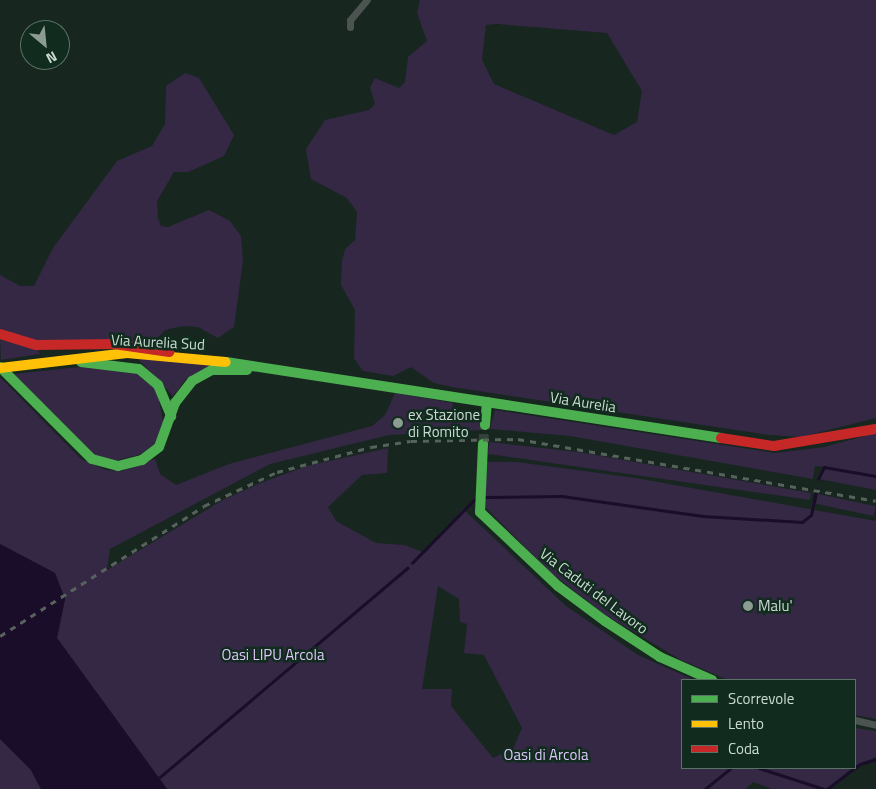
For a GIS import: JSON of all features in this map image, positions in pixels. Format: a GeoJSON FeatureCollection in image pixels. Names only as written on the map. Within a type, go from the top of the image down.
{"type":"FeatureCollection","features":[{"type":"Feature","properties":{"kind":"main road"},"geometry":{"type":"LineString","coordinates":[[0,334],[36,344],[148,347],[185,356]]}},
{"type":"Feature","properties":{"kind":"main road","name":"Via Aurelia Sud"},"geometry":{"type":"LineString","coordinates":[[0,368],[50,359],[127,352],[185,356],[280,370]]}},
{"type":"Feature","properties":{"kind":"main road"},"geometry":{"type":"LineString","coordinates":[[50,359],[139,369],[158,385],[171,417]]}},
{"type":"Feature","properties":{"kind":"main road"},"geometry":{"type":"LineString","coordinates":[[0,368],[76,445],[104,465],[131,464],[152,455],[164,437],[184,389],[212,370],[280,370]]}},
{"type":"Feature","properties":{"kind":"main road","name":"Via Aurelia"},"geometry":{"type":"LineString","coordinates":[[280,370],[774,446],[831,440],[876,428]]}},
{"type":"Feature","properties":{"kind":"main road"},"geometry":{"type":"LineString","coordinates":[[485,425],[487,402]]}},
{"type":"Feature","properties":{"kind":"main road","name":"Via Caduti del Lavoro"},"geometry":{"type":"LineString","coordinates":[[483,444],[477,498],[480,512],[558,586],[660,657],[710,679]]}},
{"type":"Feature","properties":{"kind":"street"},"geometry":{"type":"LineString","coordinates":[[350,27],[350,20],[367,0]]}},
{"type":"Feature","properties":{"kind":"street"},"geometry":{"type":"LineString","coordinates":[[856,720],[876,725]]}},
{"type":"Feature","properties":{"kind":"green space"},"geometry":{"type":"Polygon","coordinates":[[[420,0],[876,0],[876,418],[801,437],[769,435],[452,387],[434,383],[411,367],[393,376],[363,371],[354,358],[355,310],[341,285],[342,261],[345,249],[355,240],[357,212],[347,198],[311,179],[306,149],[325,120],[369,110],[375,104],[370,87],[375,78],[399,88],[405,82],[408,57],[427,41],[417,13],[420,0]],[[497,24],[486,25],[482,60],[494,84],[614,135],[637,122],[642,91],[607,33],[497,24]]]}},
{"type":"Feature","properties":{"kind":"green space"},"geometry":{"type":"Polygon","coordinates":[[[185,73],[199,78],[234,135],[224,156],[188,172],[174,172],[157,201],[158,218],[161,226],[168,227],[209,210],[230,221],[241,236],[243,261],[234,327],[218,338],[198,327],[183,326],[165,330],[150,347],[60,347],[0,334],[0,275],[20,286],[34,286],[53,248],[117,161],[152,146],[165,124],[166,86],[185,73]]]}},
{"type":"Feature","properties":{"kind":"green space"},"geometry":{"type":"Polygon","coordinates":[[[0,340],[38,349],[40,354],[1,360],[0,340]]]}},
{"type":"Feature","properties":{"kind":"green space"},"geometry":{"type":"Polygon","coordinates":[[[138,359],[208,364],[208,368],[186,379],[173,396],[138,359]]]}},
{"type":"Feature","properties":{"kind":"green space"},"geometry":{"type":"Polygon","coordinates":[[[99,365],[140,373],[157,390],[164,426],[155,444],[141,454],[115,461],[92,455],[13,374],[99,365]]]}},
{"type":"Feature","properties":{"kind":"green space"},"geometry":{"type":"Polygon","coordinates":[[[0,377],[81,459],[106,470],[121,471],[155,459],[160,474],[176,485],[229,464],[372,426],[385,415],[395,393],[453,403],[451,419],[483,417],[482,430],[389,435],[270,464],[110,549],[107,570],[223,500],[263,482],[307,466],[388,448],[387,473],[362,475],[328,507],[336,521],[376,543],[404,545],[425,553],[463,509],[566,606],[638,655],[692,679],[681,679],[681,769],[851,769],[827,789],[772,789],[753,782],[746,789],[167,789],[57,638],[65,599],[55,573],[0,544],[0,377]],[[438,586],[422,689],[452,689],[451,706],[493,758],[513,749],[522,728],[484,655],[464,653],[467,624],[460,622],[459,599],[438,586]]]}},
{"type":"Feature","properties":{"kind":"green space"},"geometry":{"type":"Polygon","coordinates":[[[495,410],[775,453],[824,447],[876,433],[876,490],[819,479],[824,467],[815,466],[813,479],[570,436],[490,429],[495,410]]]}},
{"type":"Feature","properties":{"kind":"green space"},"geometry":{"type":"Polygon","coordinates":[[[489,442],[578,452],[811,493],[810,500],[488,454],[489,442]]]}},
{"type":"Feature","properties":{"kind":"green space"},"geometry":{"type":"Polygon","coordinates":[[[487,462],[517,462],[636,478],[876,521],[876,719],[856,715],[856,679],[726,679],[681,660],[607,616],[551,573],[482,504],[480,489],[487,462]]]}},
{"type":"Feature","properties":{"kind":"green space"},"geometry":{"type":"Polygon","coordinates":[[[818,494],[876,506],[874,516],[816,504],[818,494]]]}},
{"type":"Feature","properties":{"kind":"green space"},"geometry":{"type":"Polygon","coordinates":[[[856,728],[876,731],[876,757],[856,766],[856,728]]]}},
{"type":"Feature","properties":{"kind":"green space"},"geometry":{"type":"Polygon","coordinates":[[[0,739],[31,770],[41,789],[0,789],[0,739]]]}},
{"type":"Feature","properties":{"kind":"shaded area"},"geometry":{"type":"Polygon","coordinates":[[[0,544],[55,573],[65,599],[57,638],[167,789],[41,789],[31,770],[0,739],[0,544]]]}},
{"type":"Feature","properties":{"kind":"waterway"},"geometry":{"type":"LineString","coordinates":[[818,479],[824,467],[876,476]]}},
{"type":"Feature","properties":{"kind":"waterway"},"geometry":{"type":"LineString","coordinates":[[485,497],[562,496],[703,516],[802,522],[811,515],[816,491]]}},
{"type":"Feature","properties":{"kind":"waterway"},"geometry":{"type":"LineString","coordinates":[[412,563],[474,500]]}},
{"type":"Feature","properties":{"kind":"waterway"},"geometry":{"type":"LineString","coordinates":[[160,777],[407,568]]}},
{"type":"Feature","properties":{"kind":"waterway"},"geometry":{"type":"LineString","coordinates":[[856,767],[876,759]]}},
{"type":"Feature","properties":{"kind":"waterway"},"geometry":{"type":"LineString","coordinates":[[705,789],[730,769]]}},
{"type":"Feature","properties":{"kind":"waterway"},"geometry":{"type":"LineString","coordinates":[[762,769],[824,789]]}},
{"type":"Feature","properties":{"kind":"waterway"},"geometry":{"type":"LineString","coordinates":[[827,789],[853,769]]}},
{"type":"Feature","properties":{"kind":"tunnel"},"geometry":{"type":"LineString","coordinates":[[483,444],[485,425]]}},
{"type":"Feature","properties":{"kind":"railway"},"geometry":{"type":"LineString","coordinates":[[0,636],[204,506],[277,472],[371,447],[411,441],[518,439],[876,501]]}},
{"type":"Feature","properties":{"kind":"traffic: fast"},"geometry":{"type":"LineString","coordinates":[[81,362],[139,369],[158,385],[171,416]]}},
{"type":"Feature","properties":{"kind":"traffic: fast"},"geometry":{"type":"LineString","coordinates":[[226,362],[721,438]]}},
{"type":"Feature","properties":{"kind":"traffic: fast"},"geometry":{"type":"LineString","coordinates":[[0,367],[92,459],[118,466],[142,460],[159,447],[175,403],[192,381],[212,370],[247,370]]}},
{"type":"Feature","properties":{"kind":"traffic: fast"},"geometry":{"type":"LineString","coordinates":[[485,425],[487,402]]}},
{"type":"Feature","properties":{"kind":"traffic: fast"},"geometry":{"type":"LineString","coordinates":[[483,444],[480,512],[558,586],[605,621],[660,657],[710,679]]}},
{"type":"Feature","properties":{"kind":"traffic: slow"},"geometry":{"type":"LineString","coordinates":[[0,368],[127,353],[226,362]]}},
{"type":"Feature","properties":{"kind":"traffic: jam"},"geometry":{"type":"LineString","coordinates":[[0,334],[36,345],[114,344],[169,352]]}},
{"type":"Feature","properties":{"kind":"traffic: jam"},"geometry":{"type":"LineString","coordinates":[[721,438],[774,446],[876,429]]}},
{"type":"Feature","properties":{"kind":"place","name":"ex Stazione di Romito"},"geometry":{"type":"Point","coordinates":[398,423]}},
{"type":"Feature","properties":{"kind":"place","name":"Malu'"},"geometry":{"type":"Point","coordinates":[748,606]}},
{"type":"Feature","properties":{"kind":"park label","name":"Oasi LIPU Arcola"},"geometry":{"type":"Point","coordinates":[273,655]}},
{"type":"Feature","properties":{"kind":"park label","name":"Oasi di Arcola"},"geometry":{"type":"Point","coordinates":[546,755]}}]}
